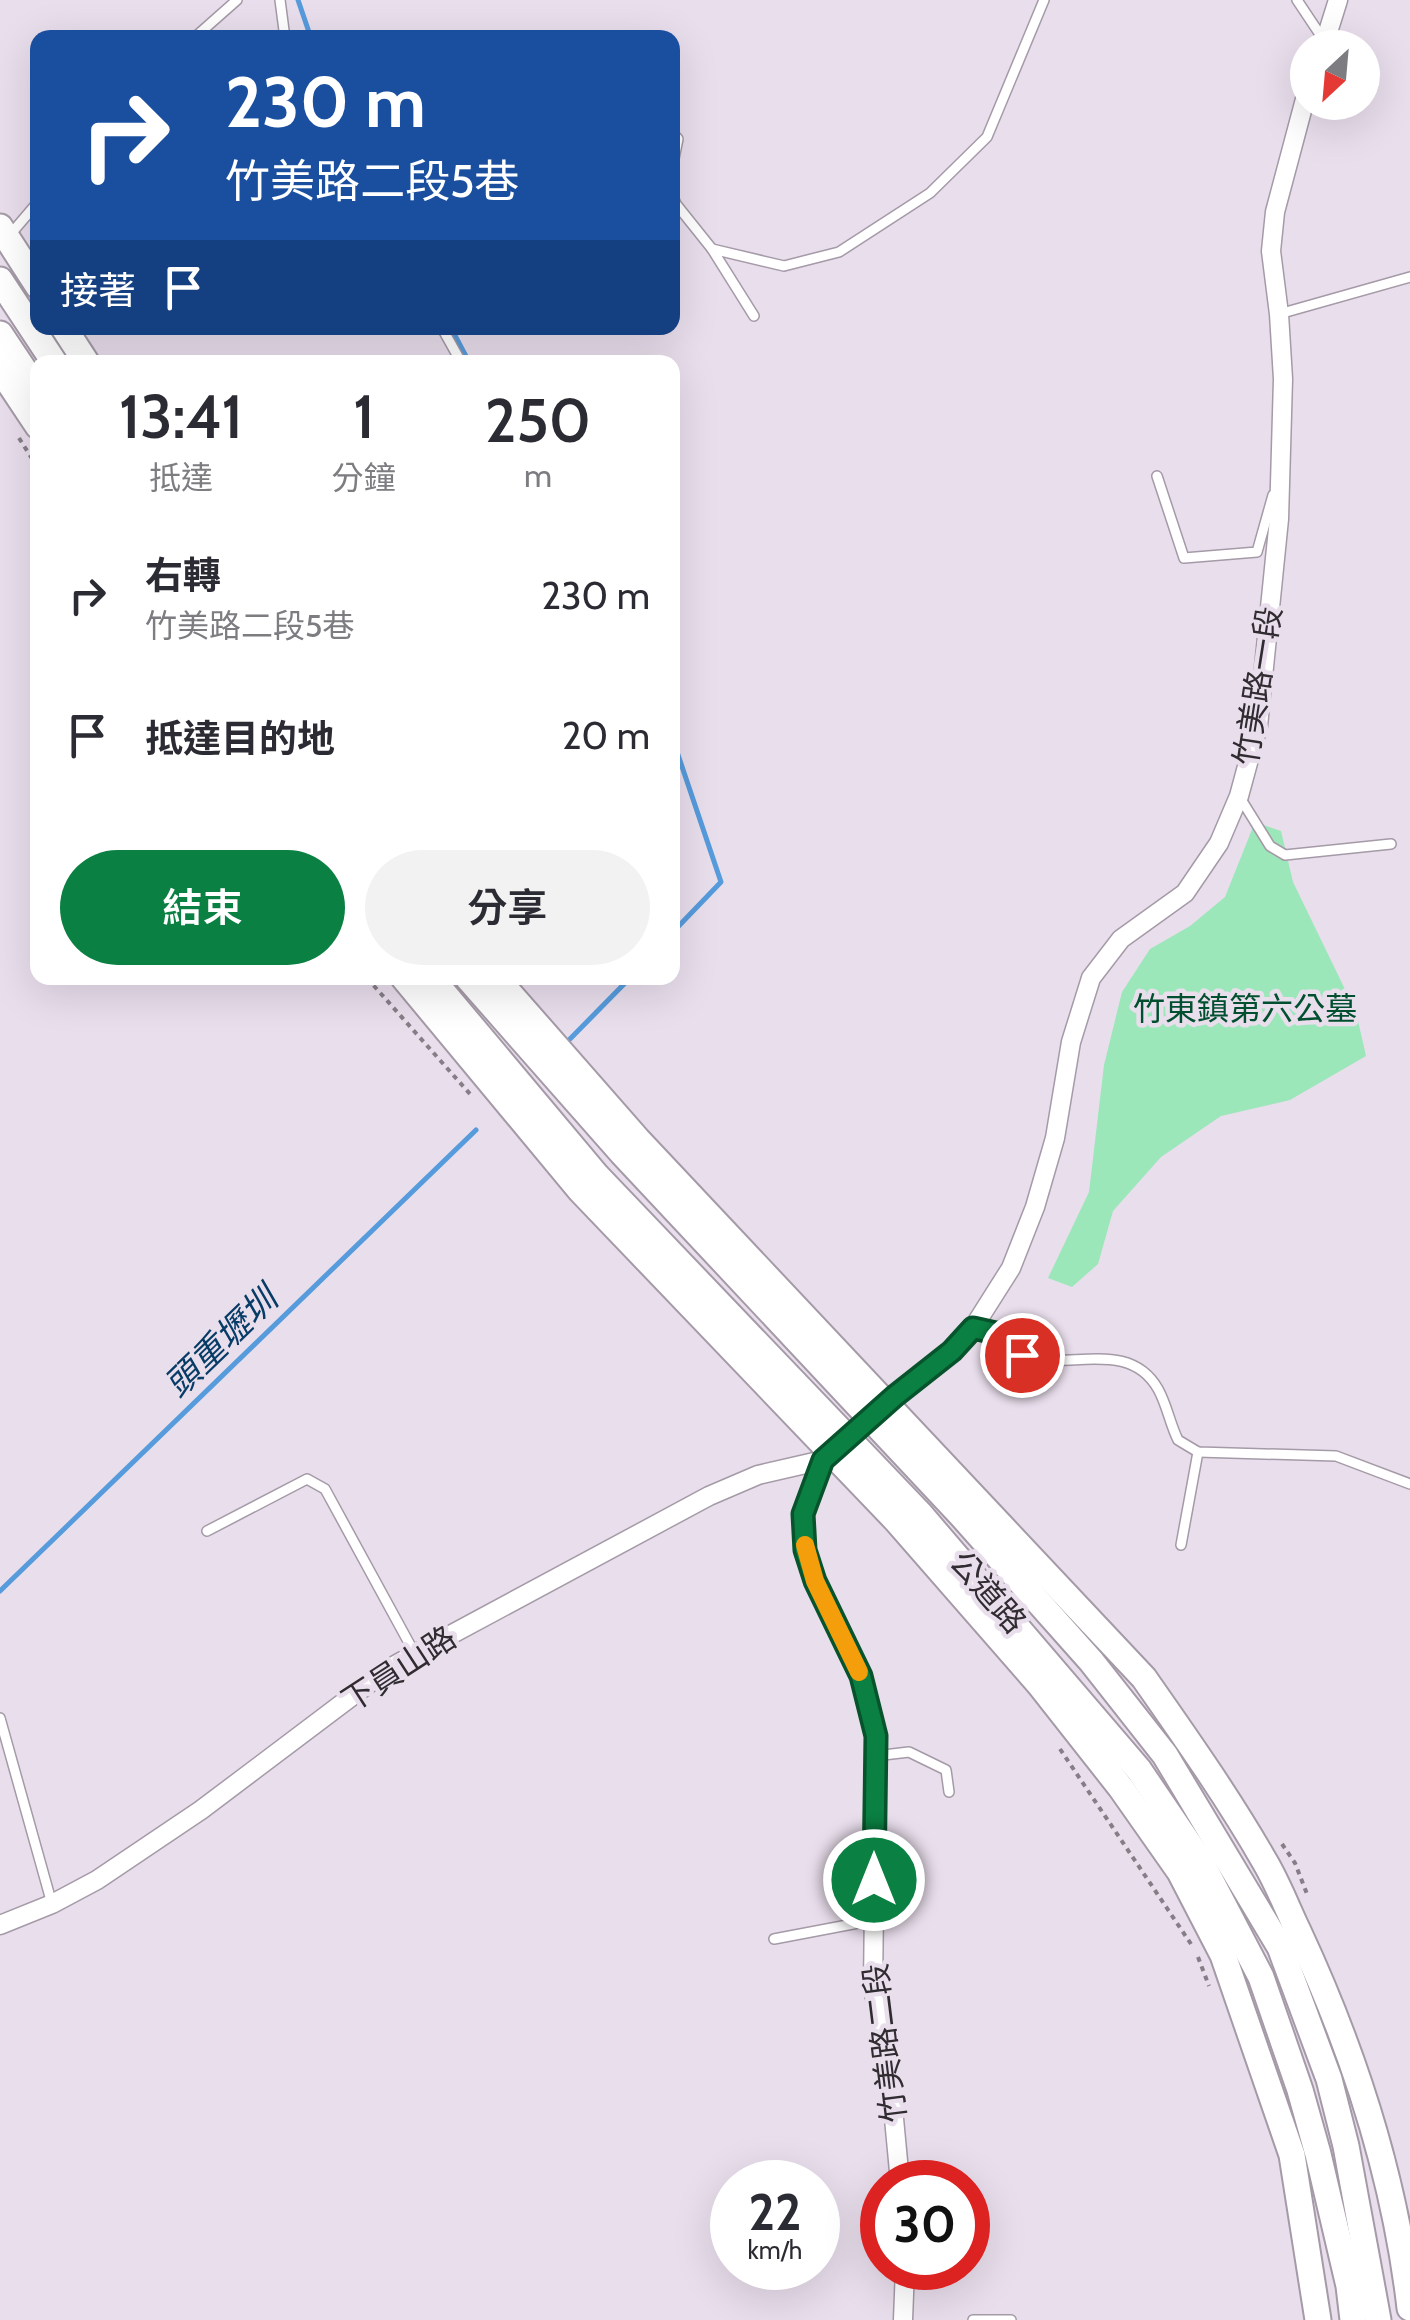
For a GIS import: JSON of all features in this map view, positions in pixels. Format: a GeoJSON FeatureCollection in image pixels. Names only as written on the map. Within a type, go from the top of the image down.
{"type":"FeatureCollection","features":[{"type":"Feature","properties":{"kind":"street"},"geometry":{"type":"LineString","coordinates":[[1329,30],[1338,0]]}},
{"type":"Feature","properties":{"kind":"street","name":"竹美路一段"},"geometry":{"type":"LineString","coordinates":[[973,1328],[1011,1268],[1035,1207],[1055,1138],[1071,1042],[1092,978],[1121,939],[1185,893],[1219,844],[1239,796],[1258,726],[1276,579],[1280,474],[1280,314],[1271,251],[1275,212],[1299,120]]}},
{"type":"Feature","properties":{"kind":"street"},"geometry":{"type":"LineString","coordinates":[[2,237],[30,275]]}},
{"type":"Feature","properties":{"kind":"street"},"geometry":{"type":"LineString","coordinates":[[0,280],[30,326]]}},
{"type":"Feature","properties":{"kind":"street"},"geometry":{"type":"LineString","coordinates":[[0,334],[30,379]]}},
{"type":"Feature","properties":{"kind":"street"},"geometry":{"type":"LineString","coordinates":[[0,369],[30,414]]}},
{"type":"Feature","properties":{"kind":"street","name":"公道路"},"geometry":{"type":"LineString","coordinates":[[410,985],[580,1190],[834,1451],[920,1514],[1140,1770],[1200,1860],[1261,1977],[1300,2090],[1353,2320]]}},
{"type":"Feature","properties":{"kind":"street","name":"公道路"},"geometry":{"type":"LineString","coordinates":[[437,985],[597,1176],[1040,1685],[1121,1788],[1180,1872],[1223,1955],[1292,2155],[1318,2320]]}},
{"type":"Feature","properties":{"kind":"street","name":"公道路"},"geometry":{"type":"LineString","coordinates":[[474,985],[622,1153],[1144,1678],[1266,1864],[1333,2007],[1377,2145],[1405,2267],[1410,2308]]}},
{"type":"Feature","properties":{"kind":"street","name":"公道路"},"geometry":{"type":"LineString","coordinates":[[502,985],[879,1410],[1091,1661],[1165,1755],[1272,1931],[1329,2079],[1346,2146],[1378,2320]]}},
{"type":"Feature","properties":{"kind":"street","name":"竹美路二段"},"geometry":{"type":"LineString","coordinates":[[898,2160],[873,1988],[876,1736],[861,1676],[815,1581],[805,1550],[803,1514],[834,1451],[952,1351],[973,1328]]}},
{"type":"Feature","properties":{"kind":"street","name":"下員山路"},"geometry":{"type":"LineString","coordinates":[[0,1925],[97,1880],[201,1810],[388,1669],[709,1496],[758,1475],[834,1451]]}},
{"type":"Feature","properties":{"kind":"street"},"geometry":{"type":"LineString","coordinates":[[903,2320],[904,2290]]}},
{"type":"Feature","properties":{"kind":"lane"},"geometry":{"type":"LineString","coordinates":[[203,30],[237,0]]}},
{"type":"Feature","properties":{"kind":"lane"},"geometry":{"type":"LineString","coordinates":[[280,0],[284,30]]}},
{"type":"Feature","properties":{"kind":"lane"},"geometry":{"type":"LineString","coordinates":[[712,250],[784,266],[838,252],[930,193],[987,137],[1044,0]]}},
{"type":"Feature","properties":{"kind":"lane"},"geometry":{"type":"LineString","coordinates":[[1296,0],[1315,30]]}},
{"type":"Feature","properties":{"kind":"lane"},"geometry":{"type":"LineString","coordinates":[[680,209],[712,250],[754,316]]}},
{"type":"Feature","properties":{"kind":"lane"},"geometry":{"type":"LineString","coordinates":[[2,237],[30,210]]}},
{"type":"Feature","properties":{"kind":"lane"},"geometry":{"type":"LineString","coordinates":[[1280,314],[1410,277]]}},
{"type":"Feature","properties":{"kind":"lane"},"geometry":{"type":"LineString","coordinates":[[1157,476],[1184,558],[1257,552],[1280,474]]}},
{"type":"Feature","properties":{"kind":"lane"},"geometry":{"type":"LineString","coordinates":[[1239,796],[1270,846],[1285,856],[1390,844]]}},
{"type":"Feature","properties":{"kind":"lane"},"geometry":{"type":"LineString","coordinates":[[973,1328],[1000,1334],[1022,1355],[1037,1359],[1120,1360],[1136,1366],[1161,1394],[1178,1440],[1198,1452],[1336,1456],[1410,1484]]}},
{"type":"Feature","properties":{"kind":"lane"},"geometry":{"type":"LineString","coordinates":[[1181,1545],[1198,1452]]}},
{"type":"Feature","properties":{"kind":"lane"},"geometry":{"type":"LineString","coordinates":[[207,1531],[307,1478],[325,1489],[415,1654]]}},
{"type":"Feature","properties":{"kind":"lane"},"geometry":{"type":"LineString","coordinates":[[0,1718],[52,1904]]}},
{"type":"Feature","properties":{"kind":"lane"},"geometry":{"type":"LineString","coordinates":[[875,1756],[909,1752],[934,1764],[946,1770],[949,1792]]}},
{"type":"Feature","properties":{"kind":"lane"},"geometry":{"type":"LineString","coordinates":[[774,1938],[874,1920]]}},
{"type":"Feature","properties":{"kind":"lane"},"geometry":{"type":"LineString","coordinates":[[973,2320],[1011,2320]]}},
{"type":"Feature","properties":{"kind":"path"},"geometry":{"type":"LineString","coordinates":[[373,985],[473,1098]]}},
{"type":"Feature","properties":{"kind":"path"},"geometry":{"type":"LineString","coordinates":[[1052,1736],[1195,1950],[1209,1986]]}},
{"type":"Feature","properties":{"kind":"green space","name":"竹東鎮第六公墓"},"geometry":{"type":"Polygon","coordinates":[[[1255,822],[1281,831],[1293,882],[1356,1012],[1366,1056],[1290,1100],[1221,1116],[1161,1157],[1113,1211],[1098,1264],[1072,1287],[1048,1278],[1089,1192],[1104,1065],[1122,992],[1150,949],[1190,926],[1225,897],[1255,822]]]}},
{"type":"Feature","properties":{"kind":"waterway","name":"頭重壢圳"},"geometry":{"type":"LineString","coordinates":[[298,0],[308,30]]}},
{"type":"Feature","properties":{"kind":"waterway","name":"頭重壢圳"},"geometry":{"type":"LineString","coordinates":[[455,335],[465,355]]}},
{"type":"Feature","properties":{"kind":"waterway","name":"頭重壢圳"},"geometry":{"type":"LineString","coordinates":[[680,761],[721,882],[680,925]]}},
{"type":"Feature","properties":{"kind":"waterway","name":"頭重壢圳"},"geometry":{"type":"LineString","coordinates":[[567,1042],[623,985]]}},
{"type":"Feature","properties":{"kind":"waterway","name":"頭重壢圳"},"geometry":{"type":"LineString","coordinates":[[0,1591],[476,1130]]}},
{"type":"Feature","properties":{"kind":"slow traffic"},"geometry":{"type":"LineString","coordinates":[[805,1545],[815,1581],[859,1672]]}},
{"type":"Feature","properties":{"kind":"route"},"geometry":{"type":"LineString","coordinates":[[874,1880],[876,1736],[861,1676],[815,1581],[805,1550],[803,1514],[823,1460],[952,1351],[973,1328],[1000,1334],[1022,1355]]}}]}
